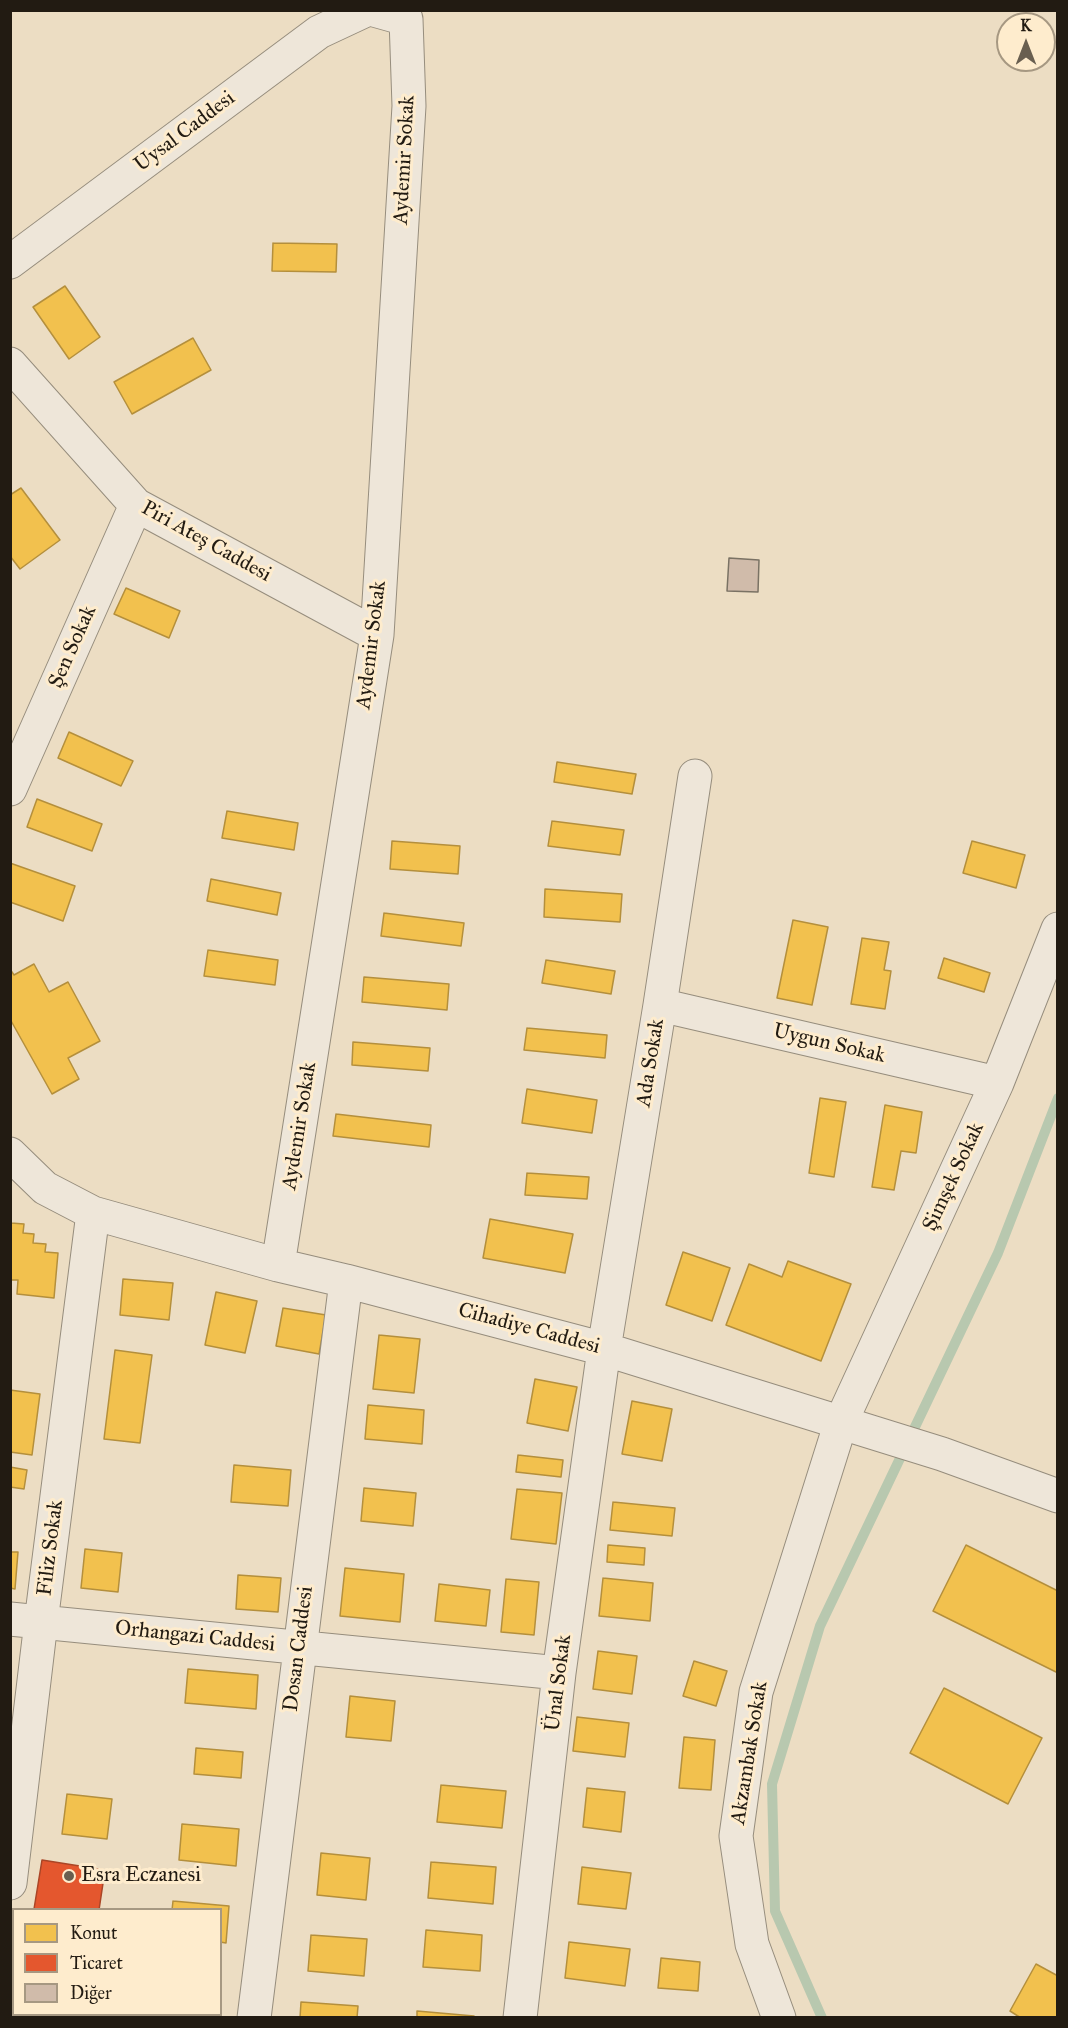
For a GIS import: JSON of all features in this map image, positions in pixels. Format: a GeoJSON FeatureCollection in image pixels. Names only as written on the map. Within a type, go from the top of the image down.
{"type":"FeatureCollection","features":[{"type":"Feature","properties":{"kind":"street","name":"Uysal Caddesi"},"geometry":{"type":"LineString","coordinates":[[10,262],[319,32],[366,10]]}},
{"type":"Feature","properties":{"kind":"street","name":"Aydemir Sokak"},"geometry":{"type":"LineString","coordinates":[[278,1265],[377,635],[410,106],[406,19],[374,10]]}},
{"type":"Feature","properties":{"kind":"street","name":"Piri Ateş Caddesi"},"geometry":{"type":"LineString","coordinates":[[10,364],[136,505],[377,635]]}},
{"type":"Feature","properties":{"kind":"street","name":"Şen Sokak"},"geometry":{"type":"LineString","coordinates":[[10,789],[136,505]]}},
{"type":"Feature","properties":{"kind":"street","name":"Ada Sokak"},"geometry":{"type":"LineString","coordinates":[[604,1349],[660,1005],[694,776]]}},
{"type":"Feature","properties":{"kind":"street","name":"Şimşek Sokak"},"geometry":{"type":"LineString","coordinates":[[851,1426],[997,1083],[1058,929]]}},
{"type":"Feature","properties":{"kind":"street","name":"Uygun Sokak"},"geometry":{"type":"LineString","coordinates":[[660,1005],[997,1083]]}},
{"type":"Feature","properties":{"kind":"street","name":"Cihadiye Caddesi"},"geometry":{"type":"LineString","coordinates":[[10,1154],[45,1188],[93,1213],[278,1265],[604,1349],[942,1454],[1058,1496]]}},
{"type":"Feature","properties":{"kind":"street","name":"Filiz Sokak"},"geometry":{"type":"LineString","coordinates":[[10,1883],[26,1621],[93,1213]]}},
{"type":"Feature","properties":{"kind":"street","name":"Dosan Caddesi"},"geometry":{"type":"LineString","coordinates":[[254,2018],[346,1281]]}},
{"type":"Feature","properties":{"kind":"street","name":"Ünal Sokak"},"geometry":{"type":"LineString","coordinates":[[520,2018],[559,1672],[604,1349]]}},
{"type":"Feature","properties":{"kind":"street","name":"Akzambak Sokak"},"geometry":{"type":"LineString","coordinates":[[779,2018],[752,1944],[736,1836],[756,1692],[851,1426]]}},
{"type":"Feature","properties":{"kind":"street","name":"Orhangazi Caddesi"},"geometry":{"type":"LineString","coordinates":[[26,1621],[559,1672]]}},
{"type":"Feature","properties":{"kind":"building: Konut"},"geometry":{"type":"Polygon","coordinates":[[[273,243],[337,244],[336,272],[272,271],[273,243]]]}},
{"type":"Feature","properties":{"kind":"building: Konut"},"geometry":{"type":"Polygon","coordinates":[[[65,286],[100,337],[69,359],[33,307],[65,286]]]}},
{"type":"Feature","properties":{"kind":"building: Konut"},"geometry":{"type":"Polygon","coordinates":[[[193,338],[211,370],[132,414],[114,382],[193,338]]]}},
{"type":"Feature","properties":{"kind":"building: Konut"},"geometry":{"type":"Polygon","coordinates":[[[21,488],[60,540],[20,569],[10,556],[10,495],[21,488]]]}},
{"type":"Feature","properties":{"kind":"building: Konut"},"geometry":{"type":"Polygon","coordinates":[[[126,588],[180,611],[169,638],[114,614],[126,588]]]}},
{"type":"Feature","properties":{"kind":"building: Konut"},"geometry":{"type":"Polygon","coordinates":[[[69,732],[133,761],[121,786],[58,758],[69,732]]]}},
{"type":"Feature","properties":{"kind":"building: Konut"},"geometry":{"type":"Polygon","coordinates":[[[557,762],[636,774],[632,794],[554,782],[557,762]]]}},
{"type":"Feature","properties":{"kind":"building: Konut"},"geometry":{"type":"Polygon","coordinates":[[[37,799],[102,824],[92,851],[27,827],[37,799]]]}},
{"type":"Feature","properties":{"kind":"building: Konut"},"geometry":{"type":"Polygon","coordinates":[[[227,811],[298,823],[294,850],[222,838],[227,811]]]}},
{"type":"Feature","properties":{"kind":"building: Konut"},"geometry":{"type":"Polygon","coordinates":[[[552,821],[624,830],[620,855],[548,846],[552,821]]]}},
{"type":"Feature","properties":{"kind":"building: Konut"},"geometry":{"type":"Polygon","coordinates":[[[392,841],[460,846],[458,874],[390,869],[392,841]]]}},
{"type":"Feature","properties":{"kind":"building: Konut"},"geometry":{"type":"Polygon","coordinates":[[[972,841],[1025,855],[1016,888],[963,873],[972,841]]]}},
{"type":"Feature","properties":{"kind":"building: Konut"},"geometry":{"type":"Polygon","coordinates":[[[10,863],[75,886],[63,921],[10,902],[10,863]]]}},
{"type":"Feature","properties":{"kind":"building: Konut"},"geometry":{"type":"Polygon","coordinates":[[[211,879],[281,893],[277,915],[207,901],[211,879]]]}},
{"type":"Feature","properties":{"kind":"building: Konut"},"geometry":{"type":"Polygon","coordinates":[[[545,889],[622,894],[620,922],[544,917],[545,889]]]}},
{"type":"Feature","properties":{"kind":"building: Konut"},"geometry":{"type":"Polygon","coordinates":[[[384,913],[464,923],[461,946],[381,936],[384,913]]]}},
{"type":"Feature","properties":{"kind":"building: Konut"},"geometry":{"type":"Polygon","coordinates":[[[793,920],[828,927],[812,1005],[777,998],[793,920]]]}},
{"type":"Feature","properties":{"kind":"building: Konut"},"geometry":{"type":"Polygon","coordinates":[[[862,938],[889,942],[884,970],[891,971],[885,1009],[851,1004],[862,938]]]}},
{"type":"Feature","properties":{"kind":"building: Konut"},"geometry":{"type":"Polygon","coordinates":[[[208,950],[278,960],[275,985],[204,976],[208,950]]]}},
{"type":"Feature","properties":{"kind":"building: Konut"},"geometry":{"type":"Polygon","coordinates":[[[944,958],[990,973],[984,992],[938,978],[944,958]]]}},
{"type":"Feature","properties":{"kind":"building: Konut"},"geometry":{"type":"Polygon","coordinates":[[[546,960],[615,971],[611,994],[542,983],[546,960]]]}},
{"type":"Feature","properties":{"kind":"building: Konut"},"geometry":{"type":"Polygon","coordinates":[[[34,964],[49,992],[68,982],[100,1041],[68,1058],[79,1079],[52,1094],[10,1019],[10,969],[14,975],[34,964]]]}},
{"type":"Feature","properties":{"kind":"building: Konut"},"geometry":{"type":"Polygon","coordinates":[[[364,977],[449,984],[447,1010],[362,1002],[364,977]]]}},
{"type":"Feature","properties":{"kind":"building: Konut"},"geometry":{"type":"Polygon","coordinates":[[[527,1028],[607,1035],[605,1058],[524,1050],[527,1028]]]}},
{"type":"Feature","properties":{"kind":"building: Konut"},"geometry":{"type":"Polygon","coordinates":[[[353,1042],[430,1048],[428,1071],[352,1065],[353,1042]]]}},
{"type":"Feature","properties":{"kind":"building: Konut"},"geometry":{"type":"Polygon","coordinates":[[[527,1089],[597,1100],[592,1133],[522,1123],[527,1089]]]}},
{"type":"Feature","properties":{"kind":"building: Konut"},"geometry":{"type":"Polygon","coordinates":[[[820,1098],[846,1102],[834,1177],[809,1173],[820,1098]]]}},
{"type":"Feature","properties":{"kind":"building: Konut"},"geometry":{"type":"Polygon","coordinates":[[[885,1105],[922,1112],[916,1153],[901,1151],[894,1190],[872,1187],[885,1105]]]}},
{"type":"Feature","properties":{"kind":"building: Konut"},"geometry":{"type":"Polygon","coordinates":[[[336,1114],[431,1125],[429,1147],[333,1136],[336,1114]]]}},
{"type":"Feature","properties":{"kind":"building: Konut"},"geometry":{"type":"Polygon","coordinates":[[[527,1173],[589,1177],[587,1199],[525,1195],[527,1173]]]}},
{"type":"Feature","properties":{"kind":"building: Konut"},"geometry":{"type":"Polygon","coordinates":[[[10,1214],[11,1223],[24,1224],[23,1233],[34,1234],[33,1243],[46,1244],[45,1252],[58,1253],[54,1298],[17,1294],[18,1280],[10,1280],[10,1214]]]}},
{"type":"Feature","properties":{"kind":"building: Konut"},"geometry":{"type":"Polygon","coordinates":[[[490,1219],[573,1234],[565,1273],[483,1258],[490,1219]]]}},
{"type":"Feature","properties":{"kind":"building: Konut"},"geometry":{"type":"Polygon","coordinates":[[[683,1252],[730,1268],[712,1321],[666,1305],[683,1252]]]}},
{"type":"Feature","properties":{"kind":"building: Konut"},"geometry":{"type":"Polygon","coordinates":[[[788,1261],[851,1284],[821,1361],[726,1325],[749,1264],[782,1277],[788,1261]]]}},
{"type":"Feature","properties":{"kind":"building: Konut"},"geometry":{"type":"Polygon","coordinates":[[[123,1279],[173,1283],[169,1320],[120,1315],[123,1279]]]}},
{"type":"Feature","properties":{"kind":"building: Konut"},"geometry":{"type":"Polygon","coordinates":[[[216,1292],[257,1301],[245,1353],[205,1345],[216,1292]]]}},
{"type":"Feature","properties":{"kind":"building: Konut"},"geometry":{"type":"Polygon","coordinates":[[[283,1308],[326,1315],[319,1354],[276,1346],[283,1308]]]}},
{"type":"Feature","properties":{"kind":"building: Konut"},"geometry":{"type":"Polygon","coordinates":[[[379,1335],[420,1339],[414,1393],[373,1389],[379,1335]]]}},
{"type":"Feature","properties":{"kind":"building: Konut"},"geometry":{"type":"Polygon","coordinates":[[[115,1350],[152,1355],[140,1443],[104,1439],[115,1350]]]}},
{"type":"Feature","properties":{"kind":"building: Konut"},"geometry":{"type":"Polygon","coordinates":[[[535,1379],[577,1387],[568,1431],[527,1423],[535,1379]]]}},
{"type":"Feature","properties":{"kind":"building: Konut"},"geometry":{"type":"Polygon","coordinates":[[[10,1390],[40,1394],[32,1455],[10,1452],[10,1390]]]}},
{"type":"Feature","properties":{"kind":"building: Konut"},"geometry":{"type":"Polygon","coordinates":[[[632,1401],[672,1409],[662,1461],[622,1454],[632,1401]]]}},
{"type":"Feature","properties":{"kind":"building: Konut"},"geometry":{"type":"Polygon","coordinates":[[[368,1405],[424,1410],[422,1444],[365,1439],[368,1405]]]}},
{"type":"Feature","properties":{"kind":"building: Konut"},"geometry":{"type":"Polygon","coordinates":[[[518,1455],[563,1460],[561,1477],[516,1472],[518,1455]]]}},
{"type":"Feature","properties":{"kind":"building: Konut"},"geometry":{"type":"Polygon","coordinates":[[[234,1465],[291,1470],[288,1506],[231,1502],[234,1465]]]}},
{"type":"Feature","properties":{"kind":"building: Konut"},"geometry":{"type":"Polygon","coordinates":[[[10,1467],[27,1470],[24,1489],[10,1487],[10,1467]]]}},
{"type":"Feature","properties":{"kind":"building: Konut"},"geometry":{"type":"Polygon","coordinates":[[[364,1488],[416,1493],[413,1526],[361,1521],[364,1488]]]}},
{"type":"Feature","properties":{"kind":"building: Konut"},"geometry":{"type":"Polygon","coordinates":[[[517,1489],[562,1493],[556,1544],[511,1539],[517,1489]]]}},
{"type":"Feature","properties":{"kind":"building: Konut"},"geometry":{"type":"Polygon","coordinates":[[[613,1502],[675,1508],[672,1536],[610,1530],[613,1502]]]}},
{"type":"Feature","properties":{"kind":"building: Konut"},"geometry":{"type":"Polygon","coordinates":[[[608,1545],[645,1548],[644,1565],[607,1562],[608,1545]]]}},
{"type":"Feature","properties":{"kind":"building: Konut"},"geometry":{"type":"Polygon","coordinates":[[[966,1545],[1058,1591],[1058,1673],[933,1611],[966,1545]]]}},
{"type":"Feature","properties":{"kind":"building: Konut"},"geometry":{"type":"Polygon","coordinates":[[[85,1549],[122,1553],[118,1592],[81,1588],[85,1549]]]}},
{"type":"Feature","properties":{"kind":"building: Konut"},"geometry":{"type":"Polygon","coordinates":[[[10,1552],[18,1552],[15,1589],[10,1588],[10,1552]]]}},
{"type":"Feature","properties":{"kind":"building: Konut"},"geometry":{"type":"Polygon","coordinates":[[[345,1568],[404,1574],[400,1622],[340,1616],[345,1568]]]}},
{"type":"Feature","properties":{"kind":"building: Konut"},"geometry":{"type":"Polygon","coordinates":[[[238,1575],[281,1578],[278,1612],[236,1609],[238,1575]]]}},
{"type":"Feature","properties":{"kind":"building: Konut"},"geometry":{"type":"Polygon","coordinates":[[[603,1578],[653,1583],[650,1621],[599,1616],[603,1578]]]}},
{"type":"Feature","properties":{"kind":"building: Konut"},"geometry":{"type":"Polygon","coordinates":[[[506,1579],[539,1582],[534,1635],[501,1632],[506,1579]]]}},
{"type":"Feature","properties":{"kind":"building: Konut"},"geometry":{"type":"Polygon","coordinates":[[[439,1584],[490,1590],[486,1626],[435,1621],[439,1584]]]}},
{"type":"Feature","properties":{"kind":"building: Konut"},"geometry":{"type":"Polygon","coordinates":[[[598,1651],[637,1656],[632,1694],[593,1689],[598,1651]]]}},
{"type":"Feature","properties":{"kind":"building: Konut"},"geometry":{"type":"Polygon","coordinates":[[[694,1661],[727,1671],[716,1706],[683,1696],[694,1661]]]}},
{"type":"Feature","properties":{"kind":"building: Konut"},"geometry":{"type":"Polygon","coordinates":[[[188,1669],[258,1675],[256,1709],[185,1703],[188,1669]]]}},
{"type":"Feature","properties":{"kind":"building: Konut"},"geometry":{"type":"Polygon","coordinates":[[[944,1688],[1042,1738],[1008,1804],[910,1753],[944,1688]]]}},
{"type":"Feature","properties":{"kind":"building: Konut"},"geometry":{"type":"Polygon","coordinates":[[[350,1696],[395,1701],[391,1741],[346,1737],[350,1696]]]}},
{"type":"Feature","properties":{"kind":"building: Konut"},"geometry":{"type":"Polygon","coordinates":[[[577,1717],[629,1723],[625,1757],[573,1751],[577,1717]]]}},
{"type":"Feature","properties":{"kind":"building: Konut"},"geometry":{"type":"Polygon","coordinates":[[[684,1737],[715,1740],[711,1790],[679,1788],[684,1737]]]}},
{"type":"Feature","properties":{"kind":"building: Konut"},"geometry":{"type":"Polygon","coordinates":[[[196,1748],[243,1752],[241,1778],[194,1774],[196,1748]]]}},
{"type":"Feature","properties":{"kind":"building: Konut"},"geometry":{"type":"Polygon","coordinates":[[[441,1785],[506,1791],[502,1828],[437,1822],[441,1785]]]}},
{"type":"Feature","properties":{"kind":"building: Konut"},"geometry":{"type":"Polygon","coordinates":[[[587,1788],[625,1792],[621,1832],[583,1827],[587,1788]]]}},
{"type":"Feature","properties":{"kind":"building: Konut"},"geometry":{"type":"Polygon","coordinates":[[[67,1794],[112,1799],[107,1839],[62,1834],[67,1794]]]}},
{"type":"Feature","properties":{"kind":"building: Konut"},"geometry":{"type":"Polygon","coordinates":[[[182,1824],[239,1829],[236,1866],[179,1860],[182,1824]]]}},
{"type":"Feature","properties":{"kind":"building: Konut"},"geometry":{"type":"Polygon","coordinates":[[[321,1853],[370,1858],[366,1900],[317,1895],[321,1853]]]}},
{"type":"Feature","properties":{"kind":"building: Konut"},"geometry":{"type":"Polygon","coordinates":[[[431,1862],[496,1867],[493,1904],[428,1898],[431,1862]]]}},
{"type":"Feature","properties":{"kind":"building: Konut"},"geometry":{"type":"Polygon","coordinates":[[[582,1867],[631,1873],[626,1909],[578,1904],[582,1867]]]}},
{"type":"Feature","properties":{"kind":"building: Konut"},"geometry":{"type":"Polygon","coordinates":[[[173,1901],[229,1906],[226,1943],[222,1942],[222,1908],[172,1908],[173,1901]]]}},
{"type":"Feature","properties":{"kind":"building: Konut"},"geometry":{"type":"Polygon","coordinates":[[[426,1930],[482,1935],[480,1971],[423,1967],[426,1930]]]}},
{"type":"Feature","properties":{"kind":"building: Konut"},"geometry":{"type":"Polygon","coordinates":[[[311,1935],[367,1939],[364,1976],[308,1971],[311,1935]]]}},
{"type":"Feature","properties":{"kind":"building: Konut"},"geometry":{"type":"Polygon","coordinates":[[[569,1942],[630,1949],[625,1986],[565,1978],[569,1942]]]}},
{"type":"Feature","properties":{"kind":"building: Konut"},"geometry":{"type":"Polygon","coordinates":[[[661,1958],[700,1962],[698,1991],[658,1988],[661,1958]]]}},
{"type":"Feature","properties":{"kind":"building: Konut"},"geometry":{"type":"Polygon","coordinates":[[[1036,1964],[1058,1976],[1058,2018],[1021,2018],[1010,2011],[1036,1964]]]}},
{"type":"Feature","properties":{"kind":"building: Konut"},"geometry":{"type":"Polygon","coordinates":[[[301,2002],[358,2006],[357,2018],[300,2018],[301,2002]]]}},
{"type":"Feature","properties":{"kind":"building: Konut"},"geometry":{"type":"Polygon","coordinates":[[[417,2011],[474,2016],[474,2018],[417,2018],[417,2011]]]}},
{"type":"Feature","properties":{"kind":"building: Konut"},"geometry":{"type":"Polygon","coordinates":[[[155,2016],[212,2016],[212,2018],[155,2018],[155,2016]]]}},
{"type":"Feature","properties":{"kind":"building: Ticaret"},"geometry":{"type":"Polygon","coordinates":[[[42,1860],[105,1870],[99,1908],[34,1908],[42,1860]]]}},
{"type":"Feature","properties":{"kind":"building: Diğer"},"geometry":{"type":"Polygon","coordinates":[[[729,558],[759,560],[758,592],[727,591],[729,558]]]}},
{"type":"Feature","properties":{"kind":"waterway"},"geometry":{"type":"LineString","coordinates":[[822,2018],[775,1911],[772,1784],[820,1626],[998,1253],[1058,1098]]}},
{"type":"Feature","properties":{"kind":"place","name":"Esra Eczanesi"},"geometry":{"type":"Point","coordinates":[69,1876]}}]}
